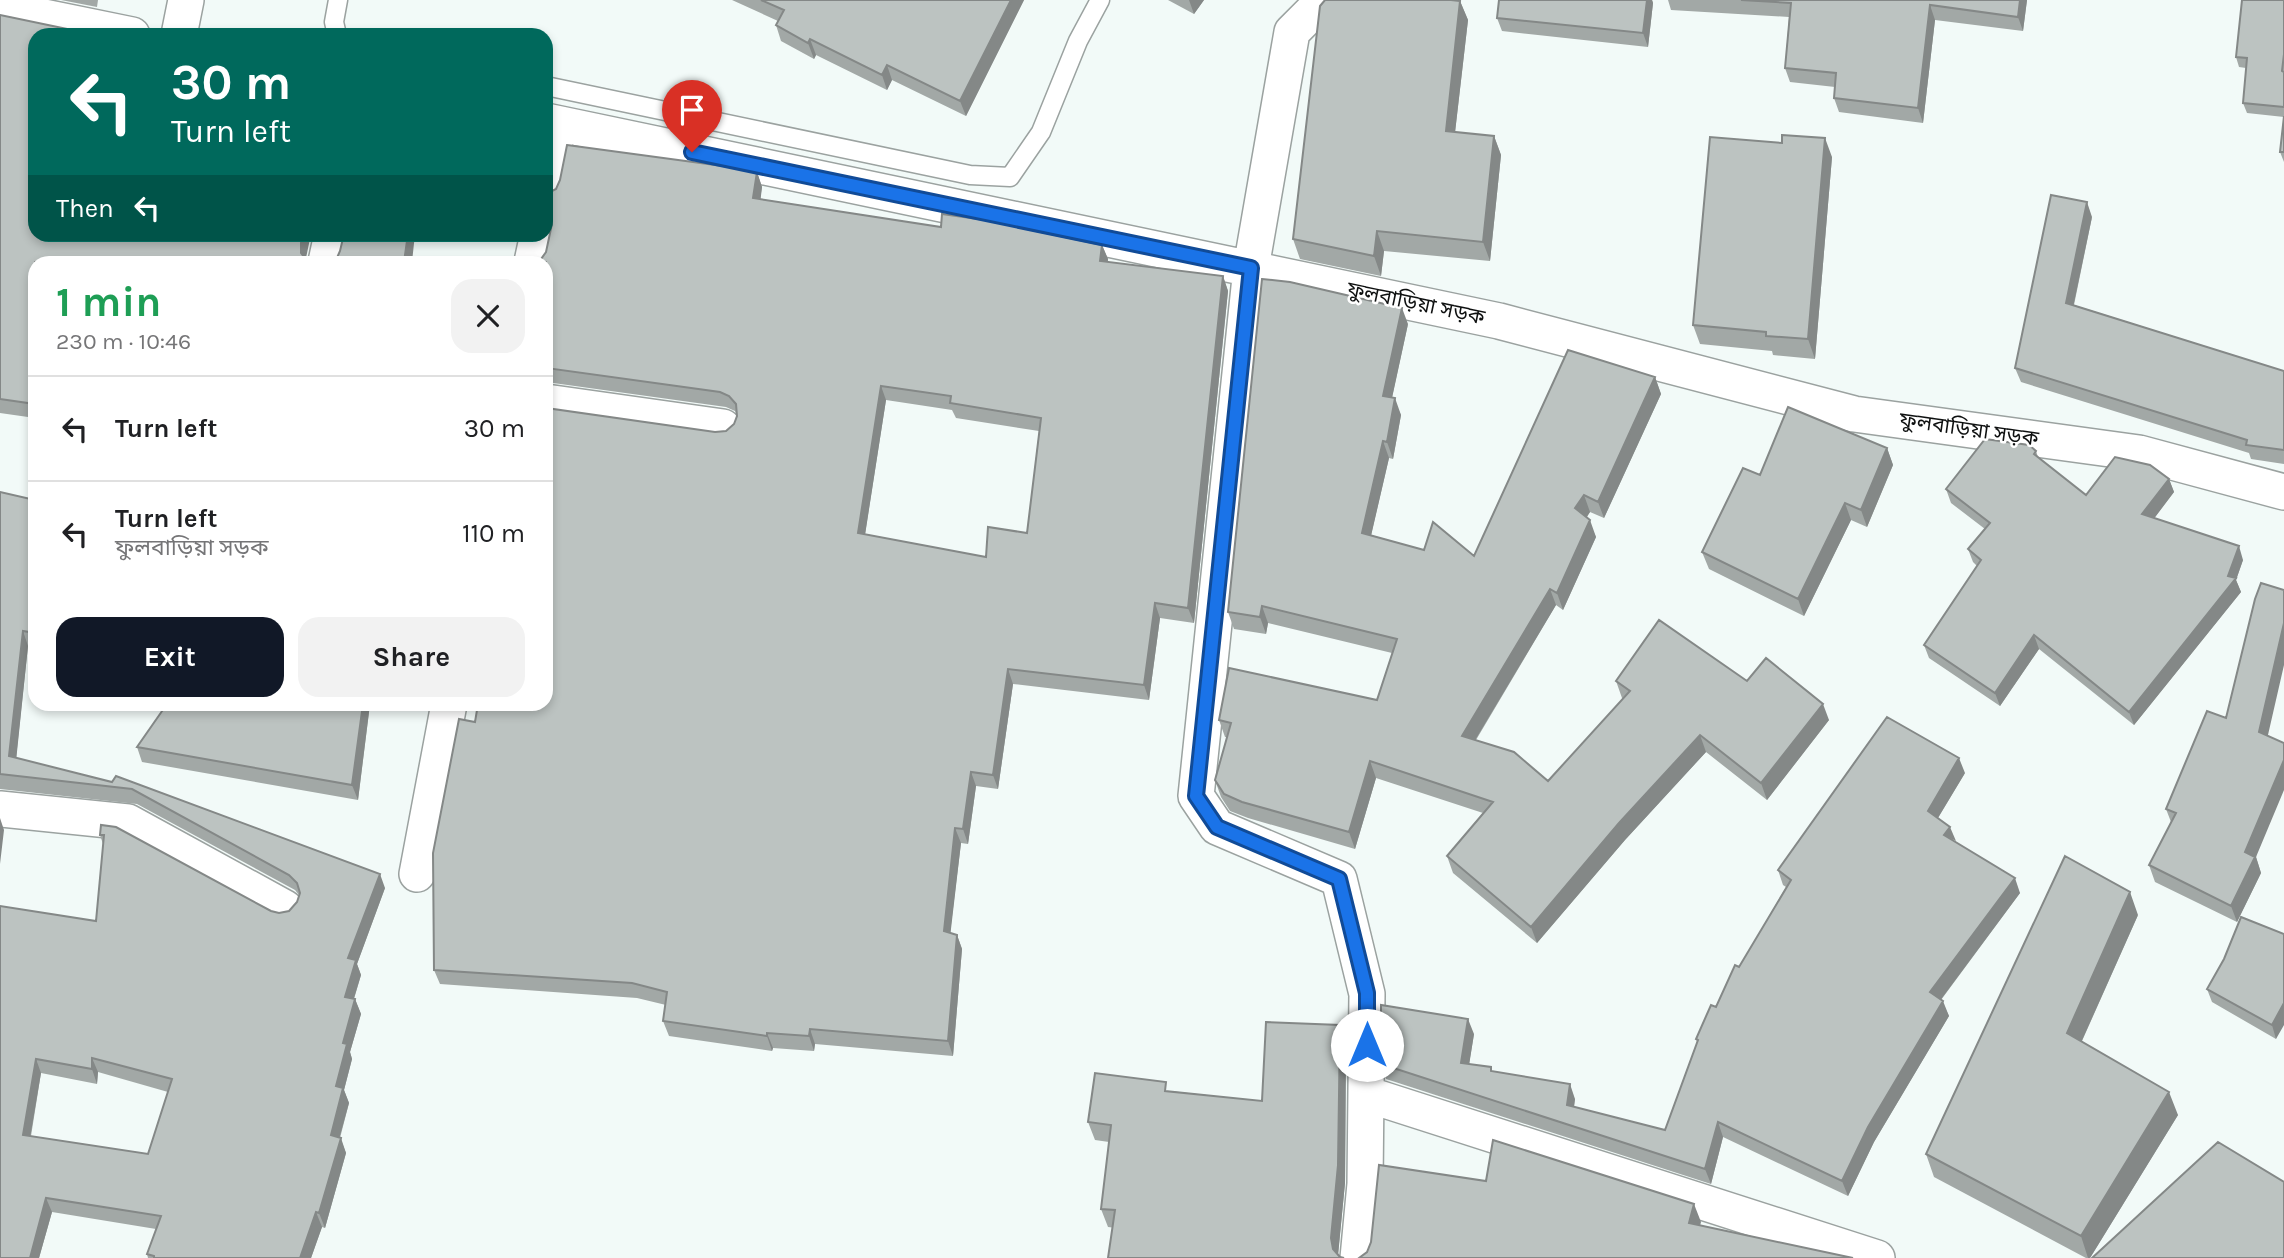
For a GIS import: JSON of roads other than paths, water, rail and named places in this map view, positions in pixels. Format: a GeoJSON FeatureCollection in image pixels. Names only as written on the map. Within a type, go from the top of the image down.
{"type":"FeatureCollection","features":[{"type":"Feature","properties":{"kind":"street"},"geometry":{"type":"LineString","coordinates":[[180,28],[186,0]]}},
{"type":"Feature","properties":{"kind":"street"},"geometry":{"type":"LineString","coordinates":[[1324,0],[1292,32],[1251,268],[1196,796],[1217,827],[1339,879],[1367,993],[1365,1184],[1358,1258]]}},
{"type":"Feature","properties":{"kind":"street"},"geometry":{"type":"LineString","coordinates":[[0,8],[98,28]]}},
{"type":"Feature","properties":{"kind":"street","name":"ফুলবাড়িয়া সড়ক"},"geometry":{"type":"LineString","coordinates":[[553,123],[1499,321],[1854,414],[2139,453],[2284,492]]}},
{"type":"Feature","properties":{"kind":"street"},"geometry":{"type":"LineString","coordinates":[[553,403],[723,427]]}},
{"type":"Feature","properties":{"kind":"street"},"geometry":{"type":"LineString","coordinates":[[417,874],[448,711]]}},
{"type":"Feature","properties":{"kind":"street"},"geometry":{"type":"LineString","coordinates":[[0,809],[128,822],[285,908]]}},
{"type":"Feature","properties":{"kind":"street"},"geometry":{"type":"LineString","coordinates":[[1366,1094],[1877,1258]]}},
{"type":"Feature","properties":{"kind":"lane"},"geometry":{"type":"LineString","coordinates":[[335,28],[338,0]]}},
{"type":"Feature","properties":{"kind":"lane"},"geometry":{"type":"LineString","coordinates":[[553,87],[970,174],[1010,177],[1041,132],[1078,41],[1100,0]]}}]}
